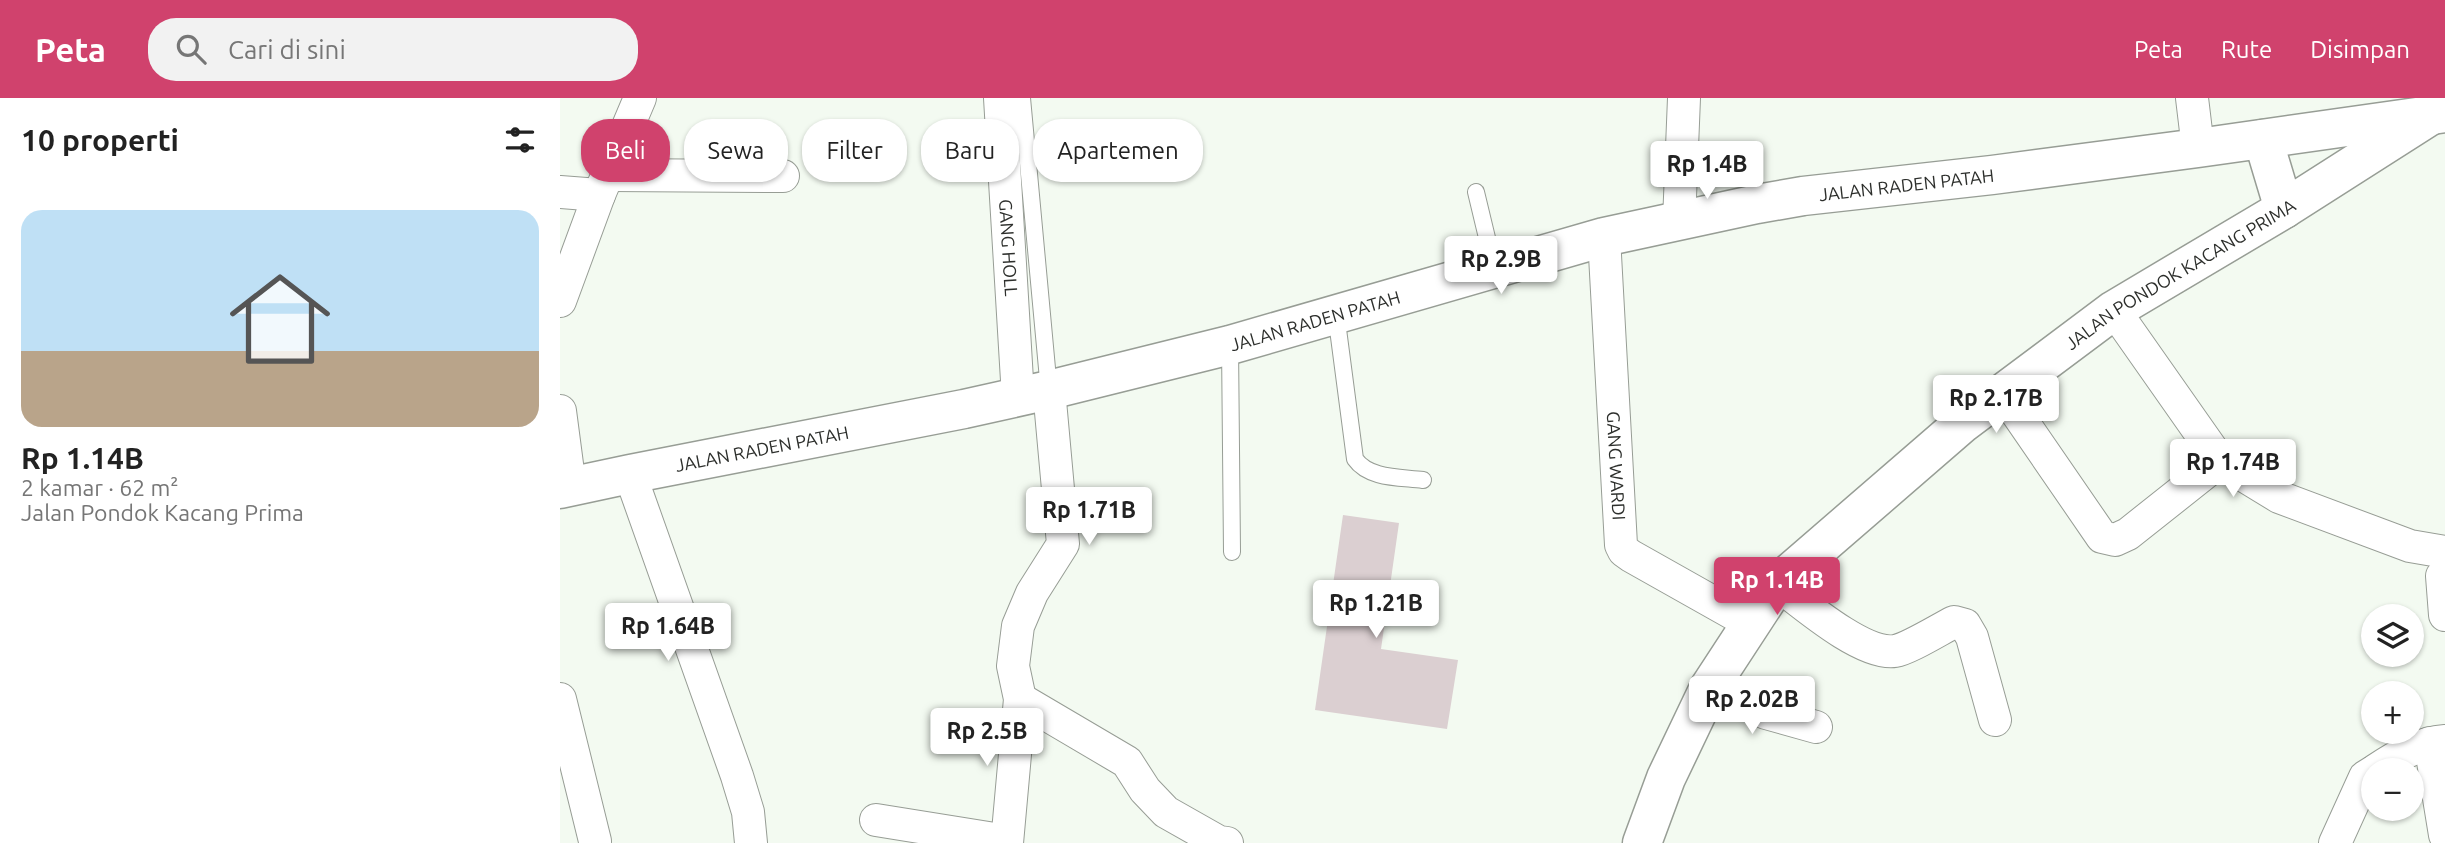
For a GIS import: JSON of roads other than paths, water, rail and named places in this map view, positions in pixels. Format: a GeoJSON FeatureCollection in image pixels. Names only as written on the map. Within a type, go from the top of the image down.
{"type":"FeatureCollection","features":[{"type":"Feature","properties":{"kind":"main road","name":"JALAN RADEN PATAH"},"geometry":{"type":"LineString","coordinates":[[565,488],[1034,393],[1230,345],[1604,237],[1803,196],[1992,175],[2439,113]]}},
{"type":"Feature","properties":{"kind":"main road","name":"JALAN PONDOK KACANG PRIMA"},"geometry":{"type":"LineString","coordinates":[[1642,843],[1666,778],[1709,688],[1777,584],[1963,423],[2115,310],[2439,113]]}},
{"type":"Feature","properties":{"kind":"main road"},"geometry":{"type":"LineString","coordinates":[[2263,139],[2284,209]]}},
{"type":"Feature","properties":{"kind":"street"},"geometry":{"type":"LineString","coordinates":[[560,300],[640,98]]}},
{"type":"Feature","properties":{"kind":"street","name":"GANG HOLL"},"geometry":{"type":"LineString","coordinates":[[1000,98],[1034,393]]}},
{"type":"Feature","properties":{"kind":"street"},"geometry":{"type":"LineString","coordinates":[[1679,222],[1684,98]]}},
{"type":"Feature","properties":{"kind":"street"},"geometry":{"type":"LineString","coordinates":[[2192,98],[2198,148]]}},
{"type":"Feature","properties":{"kind":"street"},"geometry":{"type":"LineString","coordinates":[[560,192],[604,185],[684,181]]}},
{"type":"Feature","properties":{"kind":"street","name":"GANG WARDI"},"geometry":{"type":"LineString","coordinates":[[1604,237],[1621,545],[1631,556],[1750,623]]}},
{"type":"Feature","properties":{"kind":"street"},"geometry":{"type":"LineString","coordinates":[[2115,310],[2220,461],[2279,497],[2410,546],[2443,564],[2445,615]]}},
{"type":"Feature","properties":{"kind":"street"},"geometry":{"type":"LineString","coordinates":[[876,820],[1007,842],[1020,699],[1013,666],[1018,626],[1032,593],[1063,544],[1034,393]]}},
{"type":"Feature","properties":{"kind":"street"},"geometry":{"type":"LineString","coordinates":[[2003,393],[2102,537],[2115,540],[2128,534],[2220,461]]}},
{"type":"Feature","properties":{"kind":"street"},"geometry":{"type":"LineString","coordinates":[[560,411],[565,488]]}},
{"type":"Feature","properties":{"kind":"street"},"geometry":{"type":"LineString","coordinates":[[630,474],[737,776],[748,813],[751,843]]}},
{"type":"Feature","properties":{"kind":"street"},"geometry":{"type":"LineString","coordinates":[[1777,584],[1836,628],[1876,649],[1896,651],[1954,622],[1965,625],[1972,637],[1994,720]]}},
{"type":"Feature","properties":{"kind":"street"},"geometry":{"type":"LineString","coordinates":[[1709,688],[1766,713],[1815,727]]}},
{"type":"Feature","properties":{"kind":"street"},"geometry":{"type":"LineString","coordinates":[[560,699],[595,841]]}},
{"type":"Feature","properties":{"kind":"street"},"geometry":{"type":"LineString","coordinates":[[1020,699],[1127,762],[1145,790],[1166,812],[1219,842],[1227,843]]}},
{"type":"Feature","properties":{"kind":"street"},"geometry":{"type":"LineString","coordinates":[[2394,758],[2437,742],[2445,835]]}},
{"type":"Feature","properties":{"kind":"street"},"geometry":{"type":"LineString","coordinates":[[2335,843],[2361,786]]}},
{"type":"Feature","properties":{"kind":"lane","name":"GANG HOLL"},"geometry":{"type":"LineString","coordinates":[[1022,98],[1034,393]]}},
{"type":"Feature","properties":{"kind":"lane"},"geometry":{"type":"LineString","coordinates":[[1476,192],[1494,267]]}},
{"type":"Feature","properties":{"kind":"lane"},"geometry":{"type":"LineString","coordinates":[[1336,314],[1355,459],[1360,467],[1371,473],[1423,480]]}},
{"type":"Feature","properties":{"kind":"lane"},"geometry":{"type":"LineString","coordinates":[[1230,345],[1232,552]]}}]}
